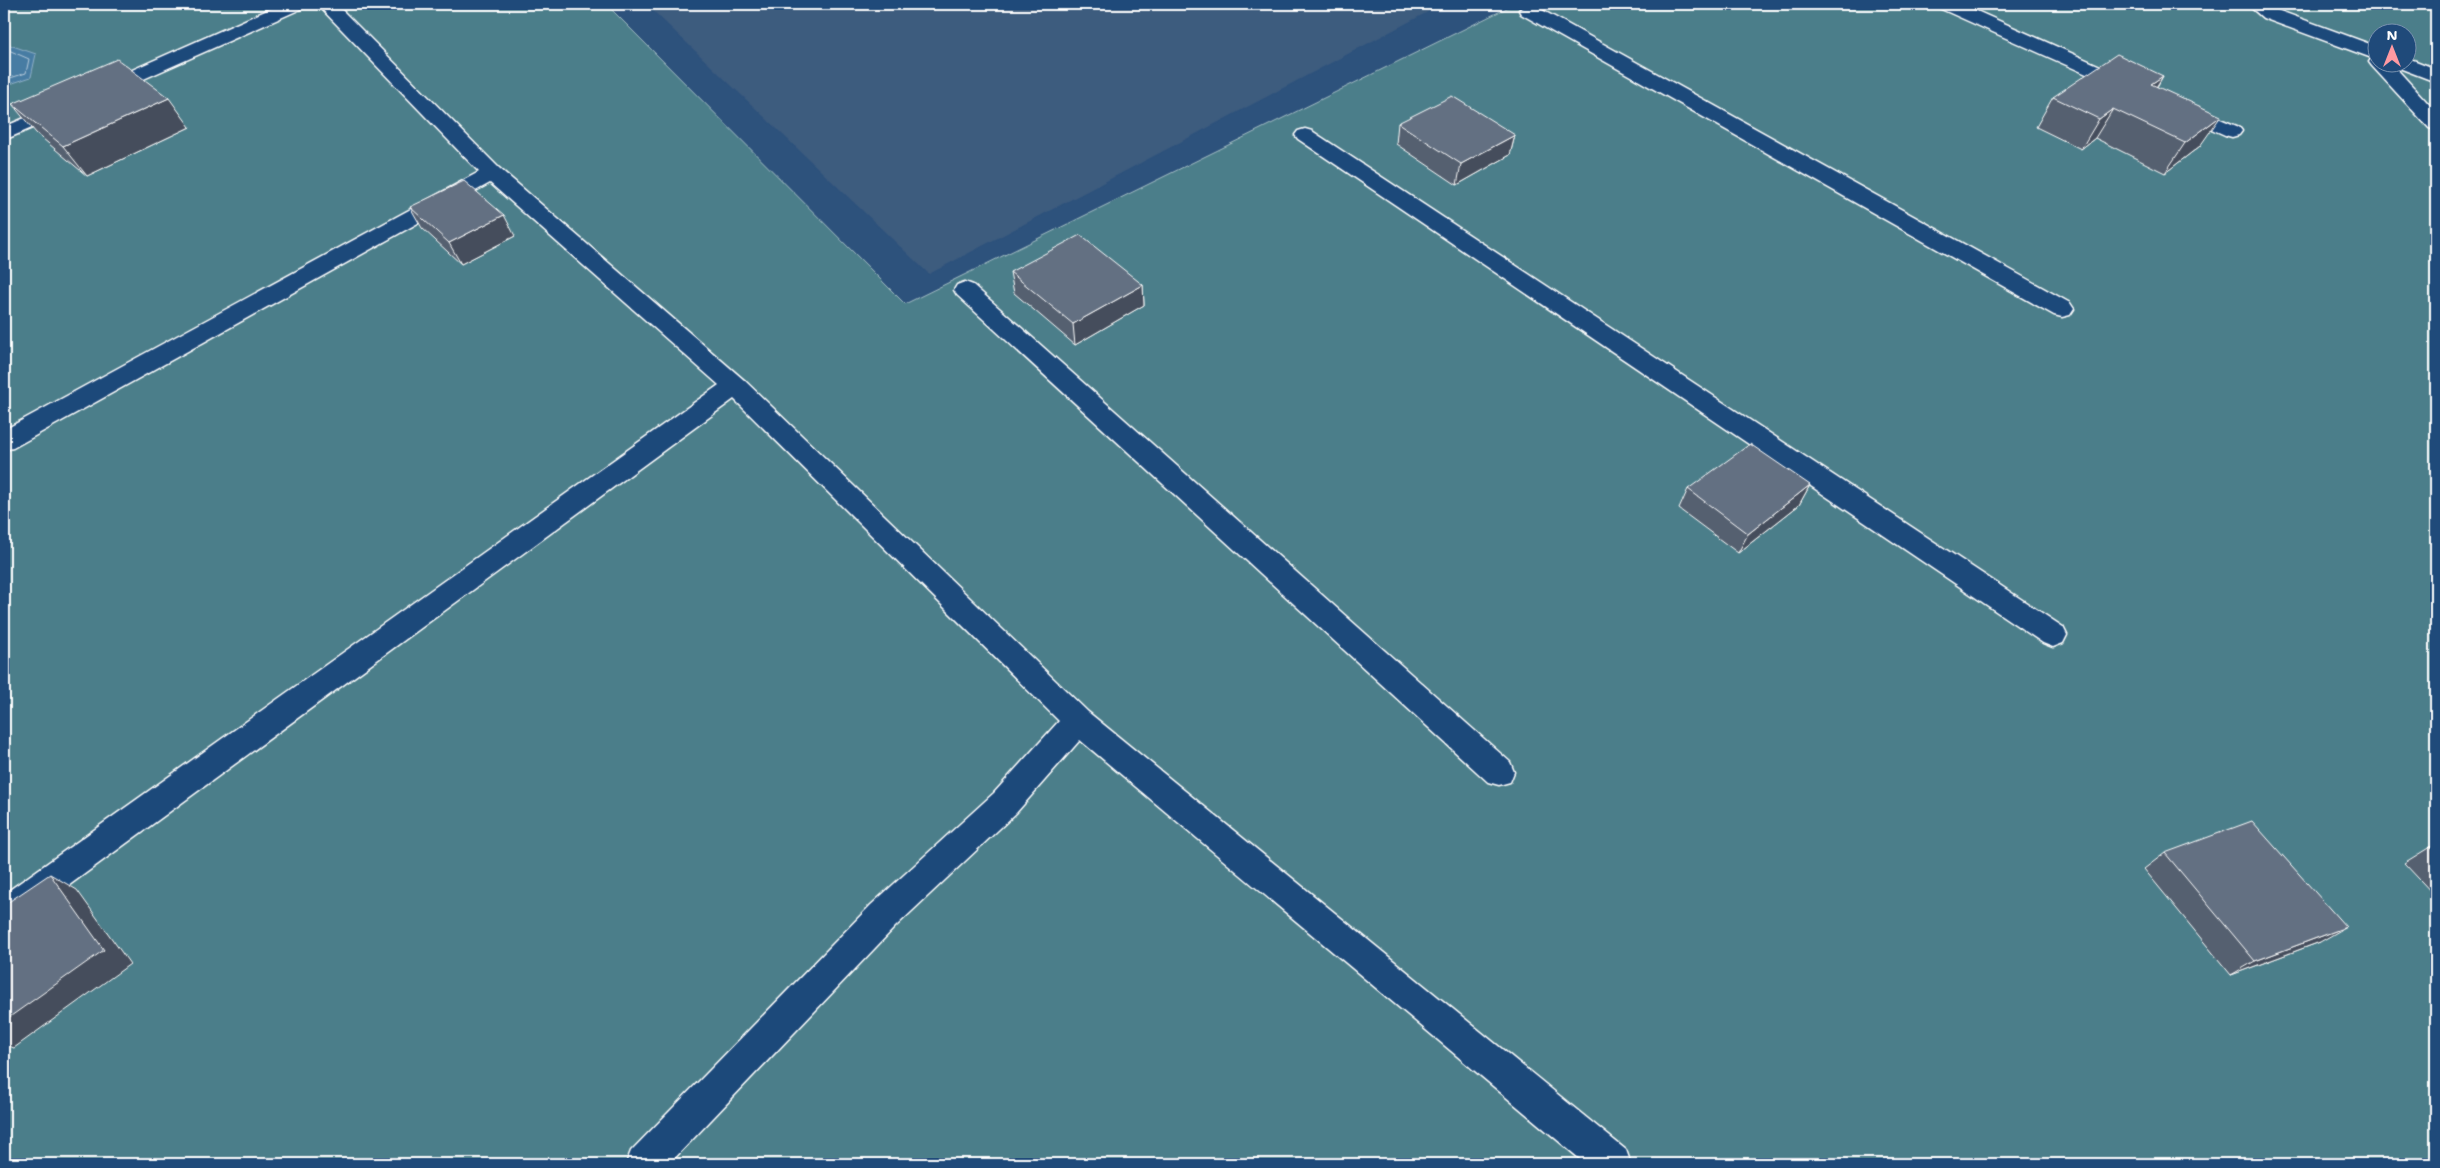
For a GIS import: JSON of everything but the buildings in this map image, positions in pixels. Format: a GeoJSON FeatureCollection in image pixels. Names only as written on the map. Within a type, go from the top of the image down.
{"type":"FeatureCollection","features":[{"type":"Feature","properties":{"kind":"lane"},"geometry":{"type":"LineString","coordinates":[[4,134],[296,4]]}},
{"type":"Feature","properties":{"kind":"lane"},"geometry":{"type":"LineString","coordinates":[[326,4],[492,173],[735,386],[1078,721],[1613,1163]]}},
{"type":"Feature","properties":{"kind":"lane"},"geometry":{"type":"LineString","coordinates":[[1541,4],[1528,10],[2062,309]]}},
{"type":"Feature","properties":{"kind":"lane"},"geometry":{"type":"LineString","coordinates":[[1946,4],[2142,91]]}},
{"type":"Feature","properties":{"kind":"lane"},"geometry":{"type":"LineString","coordinates":[[2256,4],[2270,14],[2368,54]]}},
{"type":"Feature","properties":{"kind":"lane"},"geometry":{"type":"LineString","coordinates":[[2418,69],[2436,76]]}},
{"type":"Feature","properties":{"kind":"lane"},"geometry":{"type":"LineString","coordinates":[[2389,72],[2436,124]]}},
{"type":"Feature","properties":{"kind":"lane"},"geometry":{"type":"LineString","coordinates":[[2160,99],[2232,131]]}},
{"type":"Feature","properties":{"kind":"lane"},"geometry":{"type":"LineString","coordinates":[[1305,135],[2052,635]]}},
{"type":"Feature","properties":{"kind":"lane"},"geometry":{"type":"LineString","coordinates":[[4,441],[492,173]]}},
{"type":"Feature","properties":{"kind":"lane"},"geometry":{"type":"LineString","coordinates":[[965,290],[1499,772]]}},
{"type":"Feature","properties":{"kind":"lane"},"geometry":{"type":"LineString","coordinates":[[4,913],[735,386]]}},
{"type":"Feature","properties":{"kind":"lane"},"geometry":{"type":"LineString","coordinates":[[644,1164],[883,916],[1004,803],[1078,721]]}},
{"type":"Feature","properties":{"kind":"shaded area"},"geometry":{"type":"Polygon","coordinates":[[[646,4],[1443,4],[929,274],[646,4]]]}},
{"type":"Feature","properties":{"kind":"green space"},"geometry":{"type":"Polygon","coordinates":[[[4,4],[606,4],[905,304],[1515,4],[2436,4],[2436,1164],[4,1164],[4,4]]]}},
{"type":"Feature","properties":{"kind":"water"},"geometry":{"type":"Polygon","coordinates":[[[4,43],[36,54],[31,77],[4,86],[4,43]]]}}]}
